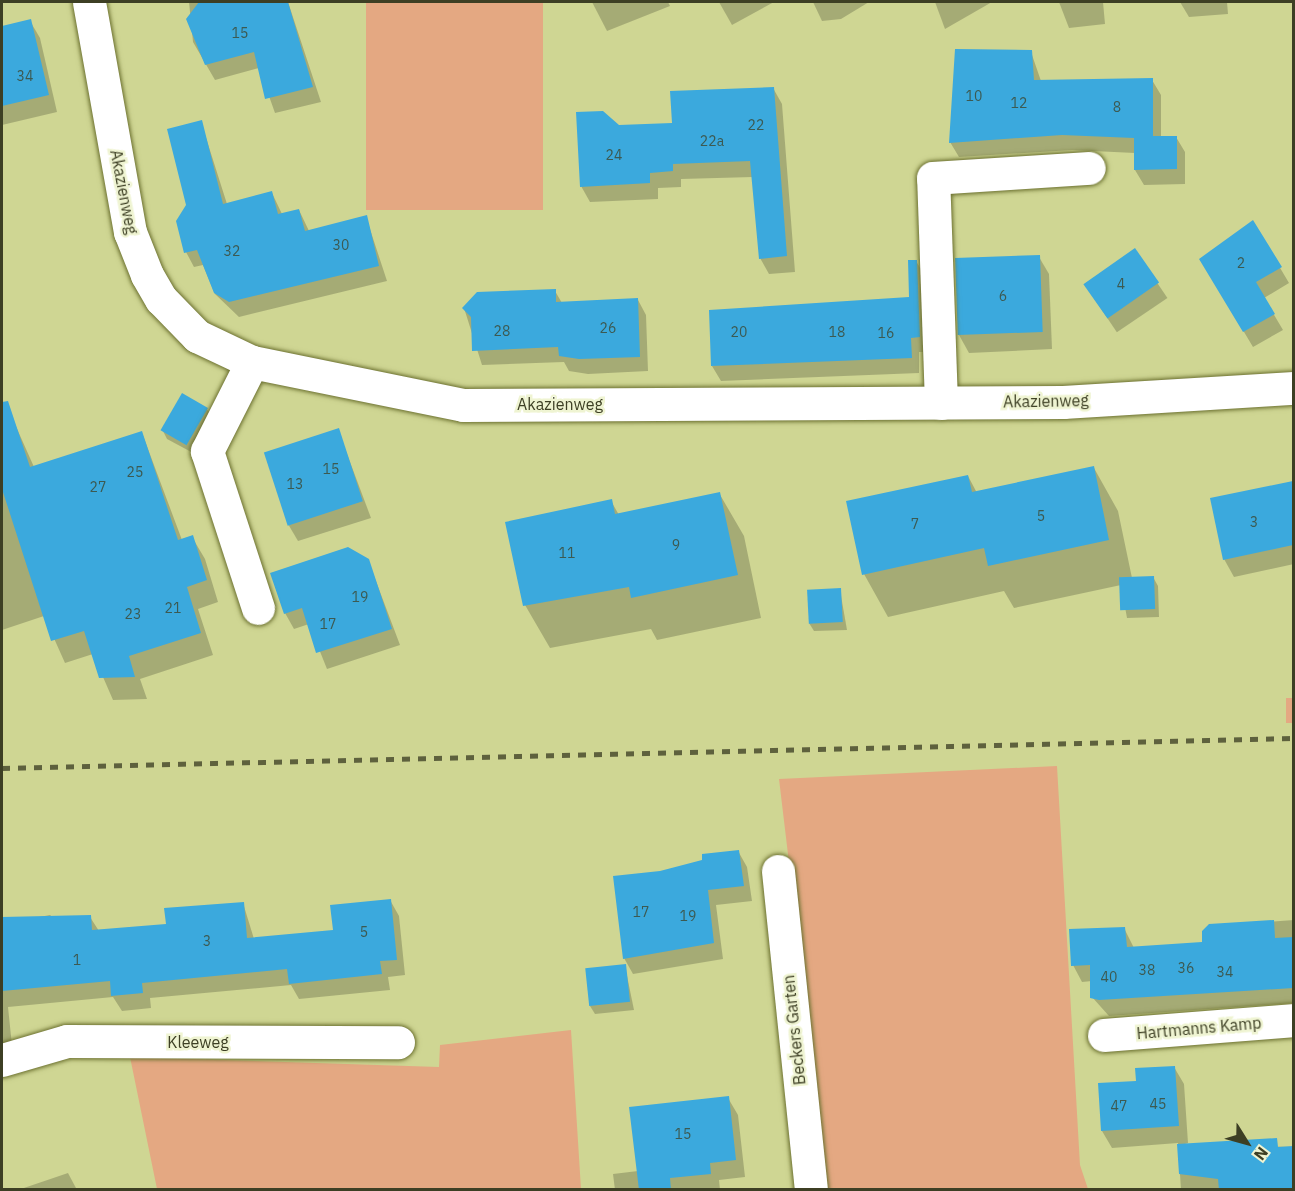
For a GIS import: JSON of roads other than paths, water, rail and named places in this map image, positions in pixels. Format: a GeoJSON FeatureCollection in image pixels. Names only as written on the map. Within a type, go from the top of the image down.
{"type":"FeatureCollection","features":[{"type":"Feature","properties":{"kind":"street","name":"Akazienweg"},"geometry":{"type":"LineString","coordinates":[[89,2],[130,232],[147,275],[161,299],[197,336],[252,363],[463,405],[1063,402],[1293,388]]}},
{"type":"Feature","properties":{"kind":"street"},"geometry":{"type":"LineString","coordinates":[[941,403],[933,178],[1089,168]]}},
{"type":"Feature","properties":{"kind":"street"},"geometry":{"type":"LineString","coordinates":[[252,363],[207,451],[258,608]]}},
{"type":"Feature","properties":{"kind":"street","name":"Beckers Garten"},"geometry":{"type":"LineString","coordinates":[[778,871],[811,1190]]}},
{"type":"Feature","properties":{"kind":"street","name":"Hartmanns Kamp"},"geometry":{"type":"LineString","coordinates":[[1104,1035],[1293,1020]]}},
{"type":"Feature","properties":{"kind":"street","name":"Kleeweg"},"geometry":{"type":"LineString","coordinates":[[2,1060],[67,1041],[398,1042]]}},
{"type":"Feature","properties":{"kind":"railway"},"geometry":{"type":"LineString","coordinates":[[2,768],[1294,738]]}}]}
